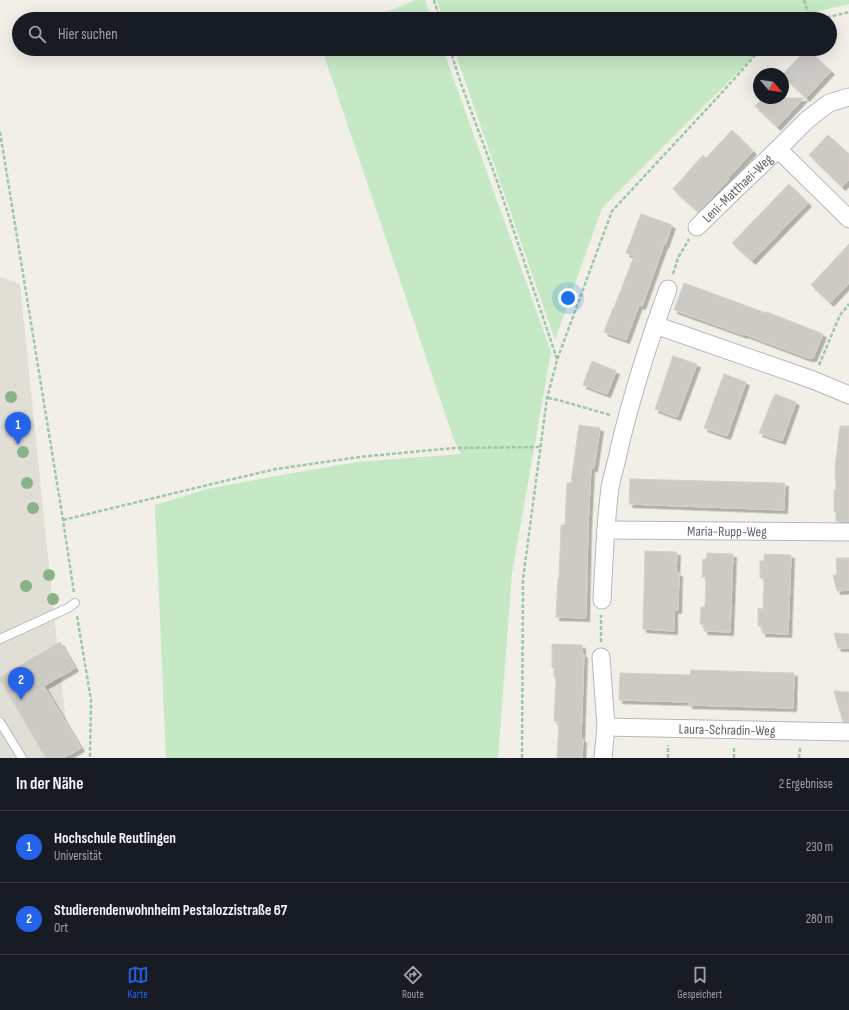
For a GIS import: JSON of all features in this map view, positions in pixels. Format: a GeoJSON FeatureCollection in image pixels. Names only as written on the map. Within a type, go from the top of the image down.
{"type":"FeatureCollection","features":[{"type":"Feature","properties":{"kind":"street","name":"Leni-Matthaei-Weg"},"geometry":{"type":"LineString","coordinates":[[697,227],[807,120],[829,103],[849,97]]}},
{"type":"Feature","properties":{"kind":"street","name":"Leni-Matthaei-Weg"},"geometry":{"type":"LineString","coordinates":[[778,149],[849,219]]}},
{"type":"Feature","properties":{"kind":"street"},"geometry":{"type":"LineString","coordinates":[[602,600],[610,486],[626,420],[655,325],[668,289]]}},
{"type":"Feature","properties":{"kind":"street"},"geometry":{"type":"LineString","coordinates":[[655,325],[813,380],[849,395]]}},
{"type":"Feature","properties":{"kind":"street","name":"Maria-Rupp-Weg"},"geometry":{"type":"LineString","coordinates":[[606,530],[849,532]]}},
{"type":"Feature","properties":{"kind":"street"},"geometry":{"type":"LineString","coordinates":[[601,657],[606,727],[603,758]]}},
{"type":"Feature","properties":{"kind":"street","name":"Laura-Schradin-Weg"},"geometry":{"type":"LineString","coordinates":[[606,727],[849,732]]}},
{"type":"Feature","properties":{"kind":"lane"},"geometry":{"type":"LineString","coordinates":[[0,639],[75,604]]}},
{"type":"Feature","properties":{"kind":"lane"},"geometry":{"type":"LineString","coordinates":[[0,722],[22,758]]}},
{"type":"Feature","properties":{"kind":"path"},"geometry":{"type":"LineString","coordinates":[[434,0],[438,12]]}},
{"type":"Feature","properties":{"kind":"path"},"geometry":{"type":"LineString","coordinates":[[804,0],[808,12]]}},
{"type":"Feature","properties":{"kind":"path"},"geometry":{"type":"LineString","coordinates":[[837,15],[849,12]]}},
{"type":"Feature","properties":{"kind":"path"},"geometry":{"type":"LineString","coordinates":[[452,56],[496,178],[557,360]]}},
{"type":"Feature","properties":{"kind":"path"},"geometry":{"type":"LineString","coordinates":[[522,758],[523,579],[548,398],[557,360],[612,211],[754,56]]}},
{"type":"Feature","properties":{"kind":"path"},"geometry":{"type":"LineString","coordinates":[[0,132],[91,700],[90,758]]}},
{"type":"Feature","properties":{"kind":"path"},"geometry":{"type":"LineString","coordinates":[[668,289],[678,258],[697,227]]}},
{"type":"Feature","properties":{"kind":"path"},"geometry":{"type":"LineString","coordinates":[[813,380],[840,315],[849,304]]}},
{"type":"Feature","properties":{"kind":"path"},"geometry":{"type":"LineString","coordinates":[[548,398],[626,420]]}},
{"type":"Feature","properties":{"kind":"path"},"geometry":{"type":"LineString","coordinates":[[63,520],[276,469],[359,457],[454,448],[541,447]]}},
{"type":"Feature","properties":{"kind":"path"},"geometry":{"type":"LineString","coordinates":[[601,657],[602,600]]}},
{"type":"Feature","properties":{"kind":"shaded area"},"geometry":{"type":"Polygon","coordinates":[[[0,277],[20,284],[70,758],[0,758],[0,277]]]}},
{"type":"Feature","properties":{"kind":"green space"},"geometry":{"type":"Polygon","coordinates":[[[416,0],[425,0],[429,12],[386,12],[416,0]]]}},
{"type":"Feature","properties":{"kind":"green space"},"geometry":{"type":"Polygon","coordinates":[[[437,0],[849,0],[849,4],[815,12],[441,12],[437,0]]]}},
{"type":"Feature","properties":{"kind":"green space"},"geometry":{"type":"Polygon","coordinates":[[[324,56],[445,56],[551,352],[512,573],[498,758],[166,758],[155,505],[207,489],[357,462],[461,454],[454,440],[324,56]]]}},
{"type":"Feature","properties":{"kind":"green space"},"geometry":{"type":"Polygon","coordinates":[[[456,56],[754,56],[602,208],[555,340],[456,56]]]}},
{"type":"Feature","properties":{"kind":"building"},"geometry":{"type":"Polygon","coordinates":[[[800,56],[815,56],[831,71],[806,98],[789,82],[789,68],[800,56]]]}},
{"type":"Feature","properties":{"kind":"building"},"geometry":{"type":"Polygon","coordinates":[[[789,98],[804,98],[777,127],[755,106],[757,104],[789,104],[789,98]]]}},
{"type":"Feature","properties":{"kind":"building"},"geometry":{"type":"Polygon","coordinates":[[[732,130],[753,151],[698,212],[673,189],[703,155],[706,158],[732,130]]]}},
{"type":"Feature","properties":{"kind":"building"},"geometry":{"type":"Polygon","coordinates":[[[828,135],[849,154],[849,180],[842,187],[809,155],[828,135]]]}},
{"type":"Feature","properties":{"kind":"building"},"geometry":{"type":"Polygon","coordinates":[[[789,184],[808,203],[752,261],[732,243],[789,184]]]}},
{"type":"Feature","properties":{"kind":"building"},"geometry":{"type":"Polygon","coordinates":[[[641,214],[672,225],[642,306],[639,305],[626,340],[604,332],[634,256],[626,253],[641,214]]]}},
{"type":"Feature","properties":{"kind":"building"},"geometry":{"type":"Polygon","coordinates":[[[849,244],[849,283],[830,303],[811,285],[849,244]]]}},
{"type":"Feature","properties":{"kind":"building"},"geometry":{"type":"Polygon","coordinates":[[[684,283],[766,313],[767,312],[823,334],[813,358],[808,358],[674,310],[684,283]]]}},
{"type":"Feature","properties":{"kind":"building"},"geometry":{"type":"Polygon","coordinates":[[[673,356],[697,364],[677,417],[655,409],[673,356]]]}},
{"type":"Feature","properties":{"kind":"building"},"geometry":{"type":"Polygon","coordinates":[[[592,361],[616,371],[607,394],[583,385],[592,361]]]}},
{"type":"Feature","properties":{"kind":"building"},"geometry":{"type":"Polygon","coordinates":[[[724,374],[746,382],[727,436],[704,428],[724,374]]]}},
{"type":"Feature","properties":{"kind":"building"},"geometry":{"type":"Polygon","coordinates":[[[775,394],[796,402],[782,441],[759,433],[775,394]]]}},
{"type":"Feature","properties":{"kind":"building"},"geometry":{"type":"Polygon","coordinates":[[[579,425],[600,428],[594,468],[591,468],[586,618],[556,617],[561,525],[565,525],[567,483],[571,483],[579,425]]]}},
{"type":"Feature","properties":{"kind":"building"},"geometry":{"type":"Polygon","coordinates":[[[840,426],[849,426],[849,521],[836,521],[836,512],[834,512],[834,490],[836,490],[835,468],[840,426]]]}},
{"type":"Feature","properties":{"kind":"building"},"geometry":{"type":"Polygon","coordinates":[[[630,479],[785,483],[784,510],[629,504],[630,479]]]}},
{"type":"Feature","properties":{"kind":"building"},"geometry":{"type":"Polygon","coordinates":[[[645,551],[677,552],[676,573],[679,573],[678,610],[674,610],[674,631],[643,629],[645,551]]]}},
{"type":"Feature","properties":{"kind":"building"},"geometry":{"type":"Polygon","coordinates":[[[707,553],[733,554],[730,632],[704,631],[705,625],[700,624],[701,607],[705,607],[706,577],[702,577],[703,559],[706,559],[707,553]]]}},
{"type":"Feature","properties":{"kind":"building"},"geometry":{"type":"Polygon","coordinates":[[[764,554],[791,555],[788,634],[762,633],[762,626],[758,626],[758,608],[763,609],[764,578],[760,578],[760,561],[764,561],[764,554]]]}},
{"type":"Feature","properties":{"kind":"building"},"geometry":{"type":"Polygon","coordinates":[[[836,558],[849,558],[849,590],[837,591],[833,575],[837,575],[836,558]]]}},
{"type":"Feature","properties":{"kind":"building"},"geometry":{"type":"Polygon","coordinates":[[[834,633],[849,634],[849,648],[838,648],[834,633]]]}},
{"type":"Feature","properties":{"kind":"building"},"geometry":{"type":"Polygon","coordinates":[[[60,642],[75,668],[44,686],[81,748],[64,758],[46,758],[0,680],[0,677],[60,642]]]}},
{"type":"Feature","properties":{"kind":"building"},"geometry":{"type":"Polygon","coordinates":[[[552,644],[582,645],[582,654],[584,654],[581,739],[583,739],[582,758],[557,758],[559,722],[554,721],[556,677],[554,677],[554,668],[552,668],[552,644]]]}},
{"type":"Feature","properties":{"kind":"building"},"geometry":{"type":"Polygon","coordinates":[[[691,670],[794,673],[793,708],[689,705],[689,702],[619,700],[620,673],[690,675],[691,670]]]}},
{"type":"Feature","properties":{"kind":"building"},"geometry":{"type":"Polygon","coordinates":[[[834,691],[849,692],[849,722],[843,722],[834,691]]]}},
{"type":"Feature","properties":{"kind":"place","name":"Hochschule Reutlingen"},"geometry":{"type":"Point","coordinates":[18,445]}},
{"type":"Feature","properties":{"kind":"place","name":"Studierendenwohnheim Pestalozzistraße 67"},"geometry":{"type":"Point","coordinates":[21,700]}}]}
